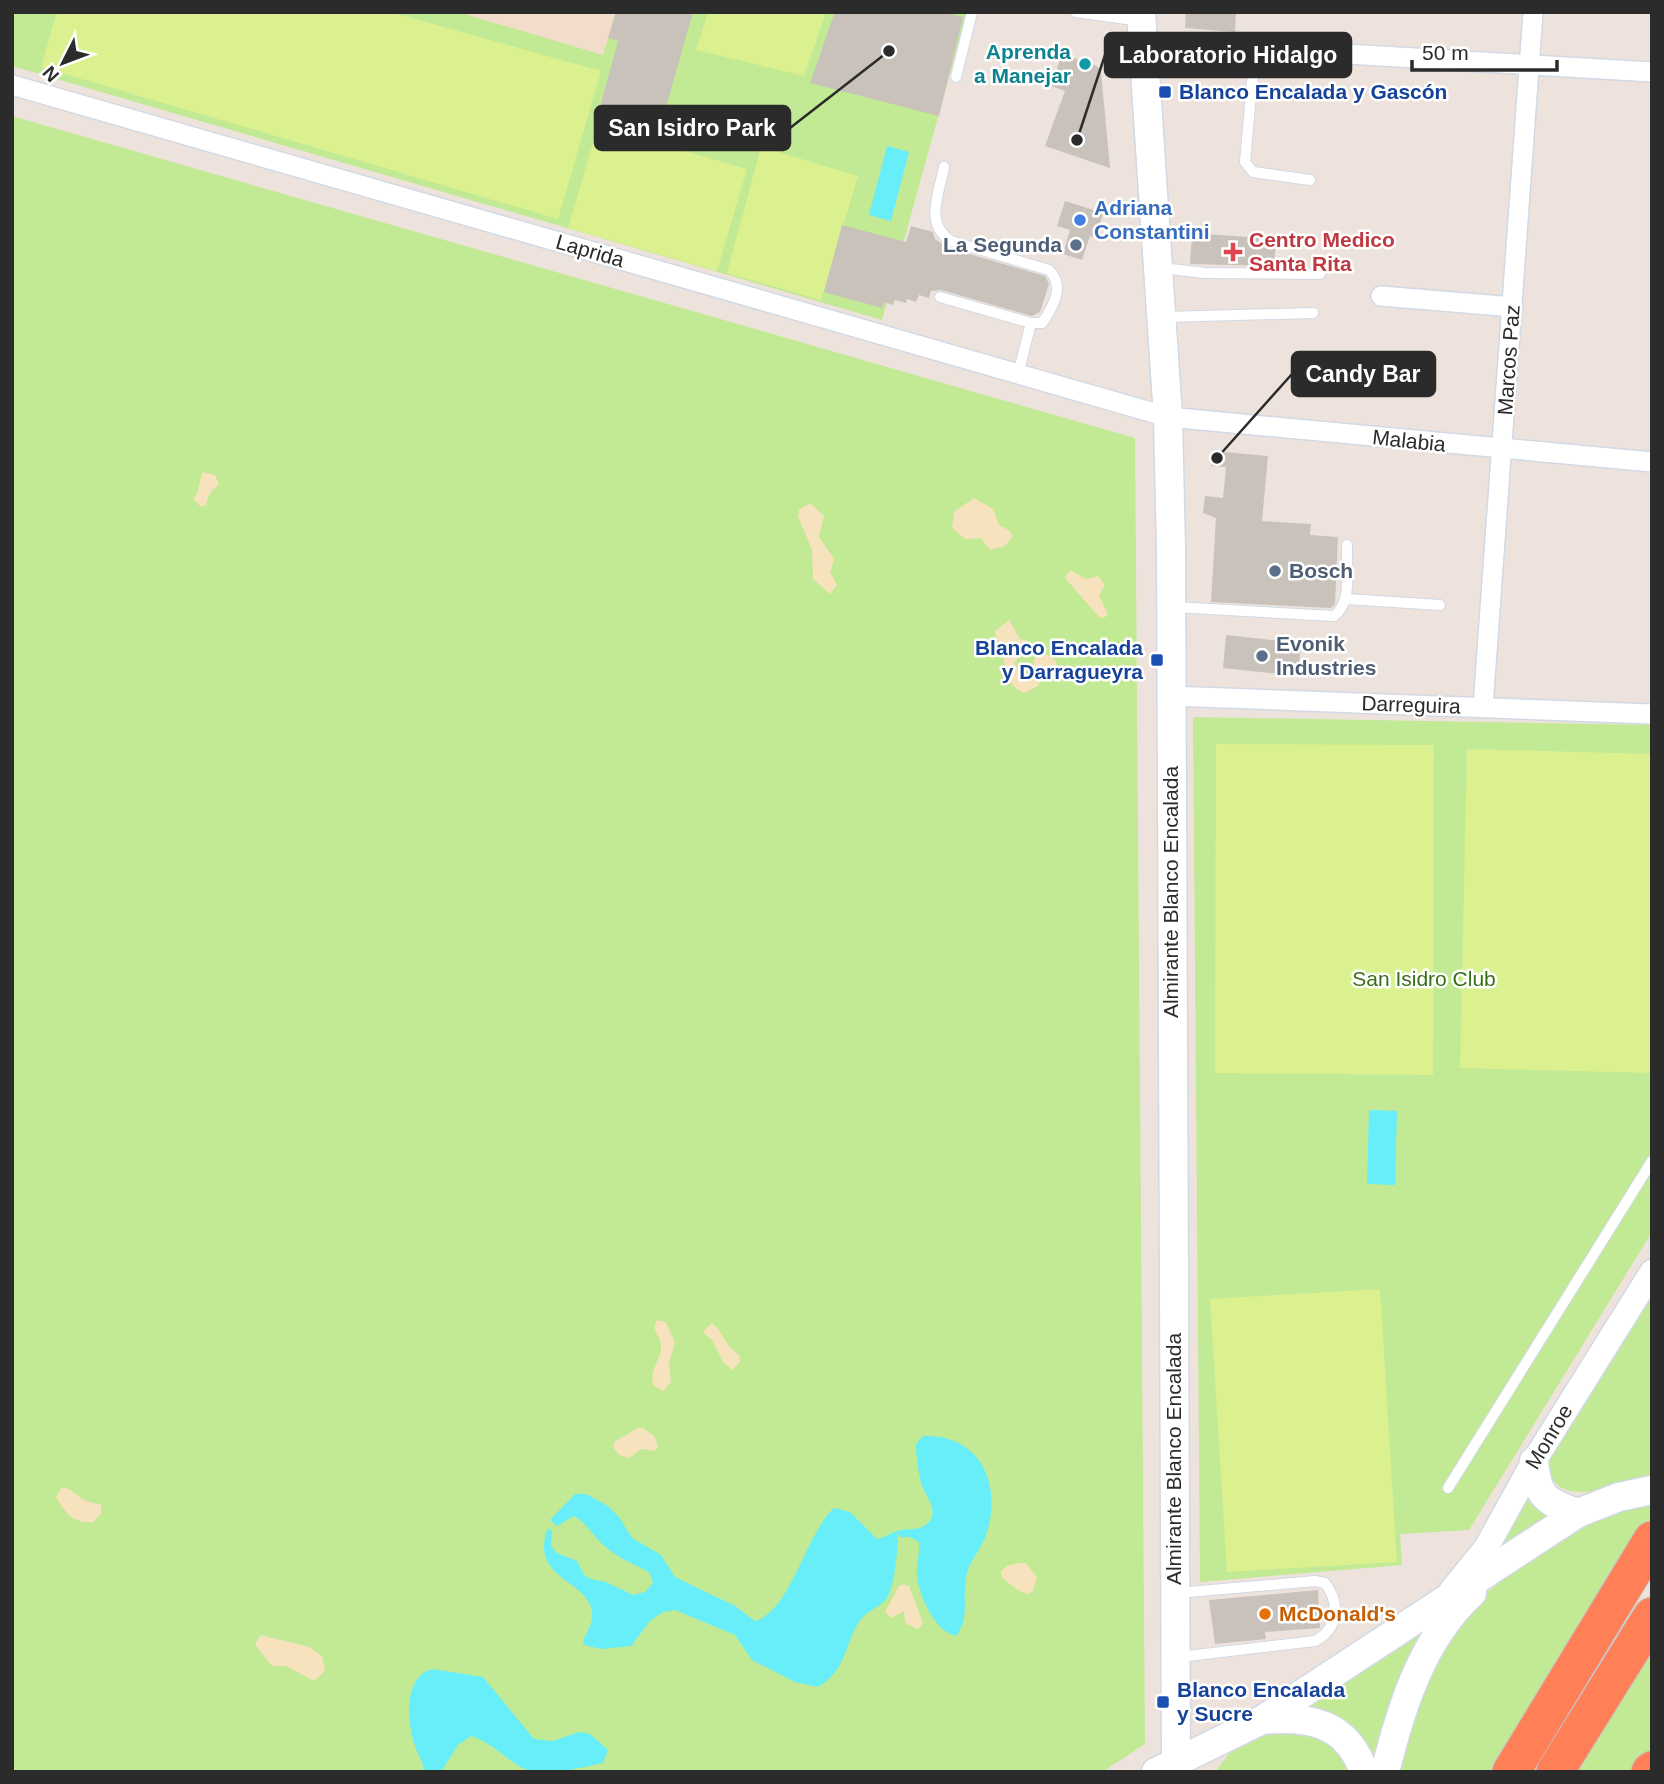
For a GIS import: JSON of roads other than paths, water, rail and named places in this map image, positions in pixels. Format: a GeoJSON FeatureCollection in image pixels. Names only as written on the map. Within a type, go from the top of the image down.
{"type":"FeatureCollection","features":[{"type":"Feature","properties":{"kind":"highway"},"geometry":{"type":"LineString","coordinates":[[1511,1772],[1652,1540]]}},
{"type":"Feature","properties":{"kind":"highway"},"geometry":{"type":"LineString","coordinates":[[1555,1772],[1652,1616]]}},
{"type":"Feature","properties":{"kind":"main road","name":"Almirante Blanco Encalada"},"geometry":{"type":"LineString","coordinates":[[1142,25],[1167,417],[1178,1769]]}},
{"type":"Feature","properties":{"kind":"main road"},"geometry":{"type":"LineString","coordinates":[[1534,1461],[1536,1484],[1544,1497],[1558,1506],[1578,1513]]}},
{"type":"Feature","properties":{"kind":"main road"},"geometry":{"type":"LineString","coordinates":[[1178,1769],[1262,1720],[1444,1600],[1503,1565],[1578,1513],[1619,1497],[1652,1490]]}},
{"type":"Feature","properties":{"kind":"main road"},"geometry":{"type":"LineString","coordinates":[[1385,1772],[1419,1668],[1443,1626],[1462,1602],[1503,1565]]}},
{"type":"Feature","properties":{"kind":"main road"},"geometry":{"type":"LineString","coordinates":[[1262,1720],[1294,1717],[1326,1726],[1342,1736],[1358,1755],[1364,1772]]}},
{"type":"Feature","properties":{"kind":"street","name":"Marcos Paz"},"geometry":{"type":"LineString","coordinates":[[1483,707],[1533,12]]}},
{"type":"Feature","properties":{"kind":"street"},"geometry":{"type":"LineString","coordinates":[[1142,25],[1255,49],[1652,72]]}},
{"type":"Feature","properties":{"kind":"street","name":"Laprida"},"geometry":{"type":"LineString","coordinates":[[12,86],[1167,417]]}},
{"type":"Feature","properties":{"kind":"street"},"geometry":{"type":"LineString","coordinates":[[1381,296],[1513,307]]}},
{"type":"Feature","properties":{"kind":"street","name":"Malabia"},"geometry":{"type":"LineString","coordinates":[[1167,417],[1652,462]]}},
{"type":"Feature","properties":{"kind":"street","name":"Darreguira"},"geometry":{"type":"LineString","coordinates":[[1170,696],[1652,714]]}},
{"type":"Feature","properties":{"kind":"street","name":"Monroe"},"geometry":{"type":"LineString","coordinates":[[1444,1600],[1486,1548],[1534,1461],[1652,1272]]}},
{"type":"Feature","properties":{"kind":"lane"},"geometry":{"type":"LineString","coordinates":[[956,77],[972,12]]}},
{"type":"Feature","properties":{"kind":"lane"},"geometry":{"type":"LineString","coordinates":[[1076,12],[1142,25]]}},
{"type":"Feature","properties":{"kind":"lane"},"geometry":{"type":"LineString","coordinates":[[1255,49],[1245,162],[1253,172],[1310,180]]}},
{"type":"Feature","properties":{"kind":"lane"},"geometry":{"type":"LineString","coordinates":[[940,297],[1031,323],[1042,323],[1049,313],[1059,284],[1058,278],[1049,270],[951,241],[940,234],[933,220],[944,167]]}},
{"type":"Feature","properties":{"kind":"lane"},"geometry":{"type":"LineString","coordinates":[[1158,267],[1205,273],[1320,274]]}},
{"type":"Feature","properties":{"kind":"lane"},"geometry":{"type":"LineString","coordinates":[[1161,317],[1313,313]]}},
{"type":"Feature","properties":{"kind":"lane"},"geometry":{"type":"LineString","coordinates":[[1018,374],[1031,323]]}},
{"type":"Feature","properties":{"kind":"lane"},"geometry":{"type":"LineString","coordinates":[[1170,606],[1334,616],[1341,611],[1346,599],[1347,545]]}},
{"type":"Feature","properties":{"kind":"lane"},"geometry":{"type":"LineString","coordinates":[[1346,599],[1440,605]]}},
{"type":"Feature","properties":{"kind":"lane"},"geometry":{"type":"LineString","coordinates":[[1448,1488],[1652,1161]]}},
{"type":"Feature","properties":{"kind":"lane"},"geometry":{"type":"LineString","coordinates":[[1175,1594],[1315,1581],[1325,1583],[1333,1594],[1335,1621],[1328,1634],[1315,1641],[1175,1658]]}},
{"type":"Feature","properties":{"kind":"water"},"geometry":{"type":"Polygon","coordinates":[[[887,146],[909,152],[891,221],[869,215],[887,146]]]}},
{"type":"Feature","properties":{"kind":"water"},"geometry":{"type":"Polygon","coordinates":[[[1369,1110],[1397,1111],[1395,1185],[1367,1184],[1369,1110]]]}},
{"type":"Feature","properties":{"kind":"water"},"geometry":{"type":"Polygon","coordinates":[[[923,1436],[943,1438],[960,1444],[973,1453],[983,1466],[989,1481],[991,1516],[984,1540],[967,1573],[963,1621],[956,1636],[948,1633],[935,1620],[921,1594],[917,1576],[919,1542],[910,1537],[900,1537],[898,1533],[894,1575],[887,1598],[861,1619],[835,1672],[818,1687],[795,1682],[752,1660],[735,1635],[675,1610],[663,1612],[650,1621],[631,1646],[602,1649],[584,1645],[583,1640],[592,1620],[590,1605],[582,1594],[548,1563],[544,1548],[548,1528],[552,1531],[551,1546],[557,1553],[577,1561],[584,1575],[591,1579],[606,1582],[633,1595],[645,1592],[653,1583],[650,1573],[611,1551],[574,1516],[557,1526],[550,1520],[575,1494],[586,1494],[608,1506],[619,1517],[632,1538],[661,1555],[675,1577],[735,1606],[755,1621],[768,1614],[778,1603],[814,1536],[834,1508],[850,1512],[877,1539],[900,1530],[921,1528],[929,1521],[932,1516],[931,1505],[921,1483],[916,1454],[916,1444],[923,1436]]]}},
{"type":"Feature","properties":{"kind":"water"},"geometry":{"type":"Polygon","coordinates":[[[433,1669],[483,1677],[534,1739],[553,1741],[579,1732],[590,1734],[608,1750],[603,1763],[547,1772],[526,1769],[471,1736],[458,1745],[441,1772],[425,1772],[412,1737],[409,1714],[416,1680],[433,1669]]]}},
{"type":"Feature","properties":{"kind":"place","name":"San Isidro Park"},"geometry":{"type":"Point","coordinates":[889,51]}},
{"type":"Feature","properties":{"kind":"place","name":"Aprenda a Manejar"},"geometry":{"type":"Point","coordinates":[1085,64]}},
{"type":"Feature","properties":{"kind":"place","name":"Blanco Encalada y Gascón"},"geometry":{"type":"Point","coordinates":[1165,92]}},
{"type":"Feature","properties":{"kind":"place","name":"Laboratorio Hidalgo"},"geometry":{"type":"Point","coordinates":[1077,140]}},
{"type":"Feature","properties":{"kind":"place","name":"Adriana Constantini"},"geometry":{"type":"Point","coordinates":[1080,220]}},
{"type":"Feature","properties":{"kind":"place","name":"La Segunda"},"geometry":{"type":"Point","coordinates":[1076,245]}},
{"type":"Feature","properties":{"kind":"place","name":"Centro Medico Santa Rita"},"geometry":{"type":"Point","coordinates":[1233,252]}},
{"type":"Feature","properties":{"kind":"place","name":"Candy Bar"},"geometry":{"type":"Point","coordinates":[1217,458]}},
{"type":"Feature","properties":{"kind":"place","name":"Bosch"},"geometry":{"type":"Point","coordinates":[1275,571]}},
{"type":"Feature","properties":{"kind":"place","name":"Evonik Industries"},"geometry":{"type":"Point","coordinates":[1262,656]}},
{"type":"Feature","properties":{"kind":"place","name":"Blanco Encalada y Darragueyra"},"geometry":{"type":"Point","coordinates":[1157,660]}},
{"type":"Feature","properties":{"kind":"place","name":"McDonald's"},"geometry":{"type":"Point","coordinates":[1265,1614]}},
{"type":"Feature","properties":{"kind":"place","name":"Blanco Encalada y Sucre"},"geometry":{"type":"Point","coordinates":[1163,1702]}},
{"type":"Feature","properties":{"kind":"park label","name":"San Isidro Club"},"geometry":{"type":"Point","coordinates":[1424,979]}}]}
